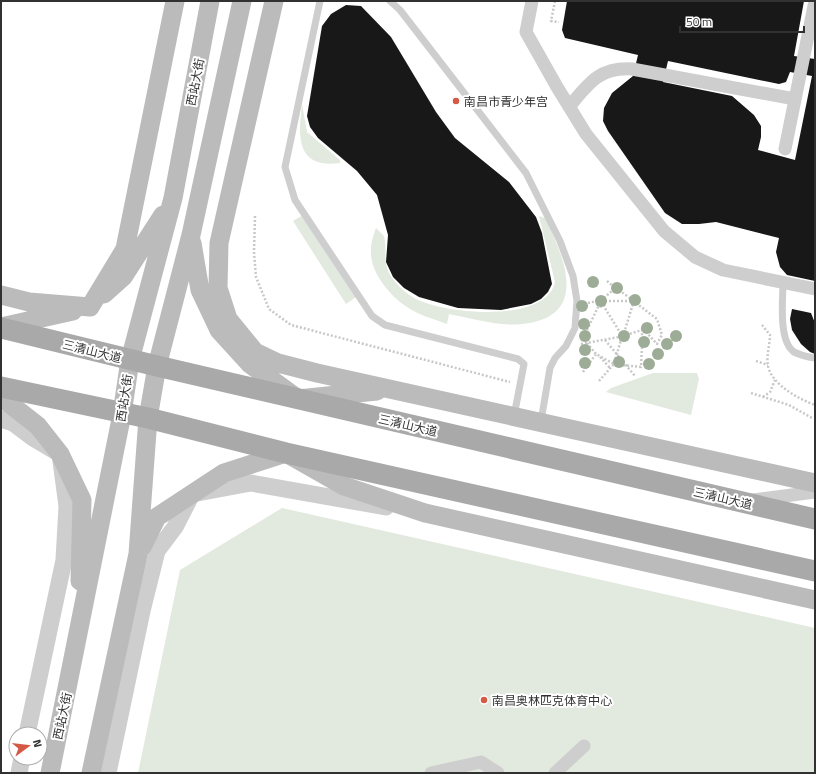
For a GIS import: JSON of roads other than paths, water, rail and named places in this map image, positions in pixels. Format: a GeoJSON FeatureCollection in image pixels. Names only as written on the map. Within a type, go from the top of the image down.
{"type":"FeatureCollection","features":[{"type":"Feature","properties":{"kind":"main road"},"geometry":{"type":"LineString","coordinates":[[90,307],[125,249],[175,1]]}},
{"type":"Feature","properties":{"kind":"main road","name":"西站大街"},"geometry":{"type":"LineString","coordinates":[[50,773],[122,414],[130,360],[173,198],[210,1]]}},
{"type":"Feature","properties":{"kind":"main road"},"geometry":{"type":"LineString","coordinates":[[91,773],[138,554],[148,418],[157,366],[191,235],[242,1]]}},
{"type":"Feature","properties":{"kind":"main road"},"geometry":{"type":"LineString","coordinates":[[274,1],[219,243],[218,288],[228,319],[255,352],[278,363],[317,373],[396,389],[815,483]]}},
{"type":"Feature","properties":{"kind":"main road"},"geometry":{"type":"LineString","coordinates":[[1,328],[90,307],[123,277],[173,198]]}},
{"type":"Feature","properties":{"kind":"main road"},"geometry":{"type":"LineString","coordinates":[[191,235],[200,290],[219,330],[250,364],[298,399],[396,389]]}},
{"type":"Feature","properties":{"kind":"main road"},"geometry":{"type":"LineString","coordinates":[[1,295],[28,302],[90,307]]}},
{"type":"Feature","properties":{"kind":"main road","name":"三清山大道"},"geometry":{"type":"LineString","coordinates":[[1,328],[130,360],[815,519]]}},
{"type":"Feature","properties":{"kind":"main road"},"geometry":{"type":"LineString","coordinates":[[1,387],[122,414],[148,418],[286,453],[815,571]]}},
{"type":"Feature","properties":{"kind":"main road"},"geometry":{"type":"LineString","coordinates":[[1,397],[38,426],[60,454],[82,500],[79,634]]}},
{"type":"Feature","properties":{"kind":"main road"},"geometry":{"type":"LineString","coordinates":[[138,554],[157,517],[224,472],[286,453],[344,486],[425,513],[815,600]]}},
{"type":"Feature","properties":{"kind":"street"},"geometry":{"type":"LineString","coordinates":[[532,1],[526,32],[586,134],[664,230],[695,258],[722,270],[815,288]]}},
{"type":"Feature","properties":{"kind":"street"},"geometry":{"type":"LineString","coordinates":[[784,149],[815,1]]}},
{"type":"Feature","properties":{"kind":"street"},"geometry":{"type":"LineString","coordinates":[[570,107],[595,77],[620,68],[632,68],[795,99]]}},
{"type":"Feature","properties":{"kind":"street"},"geometry":{"type":"LineString","coordinates":[[1,419],[13,423],[33,438],[60,454],[67,506],[64,560],[29,726]]}},
{"type":"Feature","properties":{"kind":"street"},"geometry":{"type":"LineString","coordinates":[[108,773],[142,611],[157,551],[175,526],[192,494],[251,483],[425,513]]}},
{"type":"Feature","properties":{"kind":"street"},"geometry":{"type":"LineString","coordinates":[[740,502],[815,492]]}},
{"type":"Feature","properties":{"kind":"street"},"geometry":{"type":"LineString","coordinates":[[555,773],[584,746]]}},
{"type":"Feature","properties":{"kind":"street"},"geometry":{"type":"LineString","coordinates":[[431,773],[481,762],[498,773]]}},
{"type":"Feature","properties":{"kind":"lane"},"geometry":{"type":"LineString","coordinates":[[320,1],[285,168],[295,200],[372,316],[385,325],[518,359],[524,364],[514,416]]}},
{"type":"Feature","properties":{"kind":"lane"},"geometry":{"type":"LineString","coordinates":[[390,1],[400,10],[526,173],[560,241],[573,276],[577,301],[575,328],[566,346],[550,368],[541,422]]}},
{"type":"Feature","properties":{"kind":"lane"},"geometry":{"type":"LineString","coordinates":[[783,282],[782,319],[789,347],[794,352],[815,358]]}},
{"type":"Feature","properties":{"kind":"place","name":"南昌市青少年宫"},"geometry":{"type":"Point","coordinates":[456,101]}},
{"type":"Feature","properties":{"kind":"place","name":"南昌奥林匹克体育中心"},"geometry":{"type":"Point","coordinates":[484,700]}}]}
